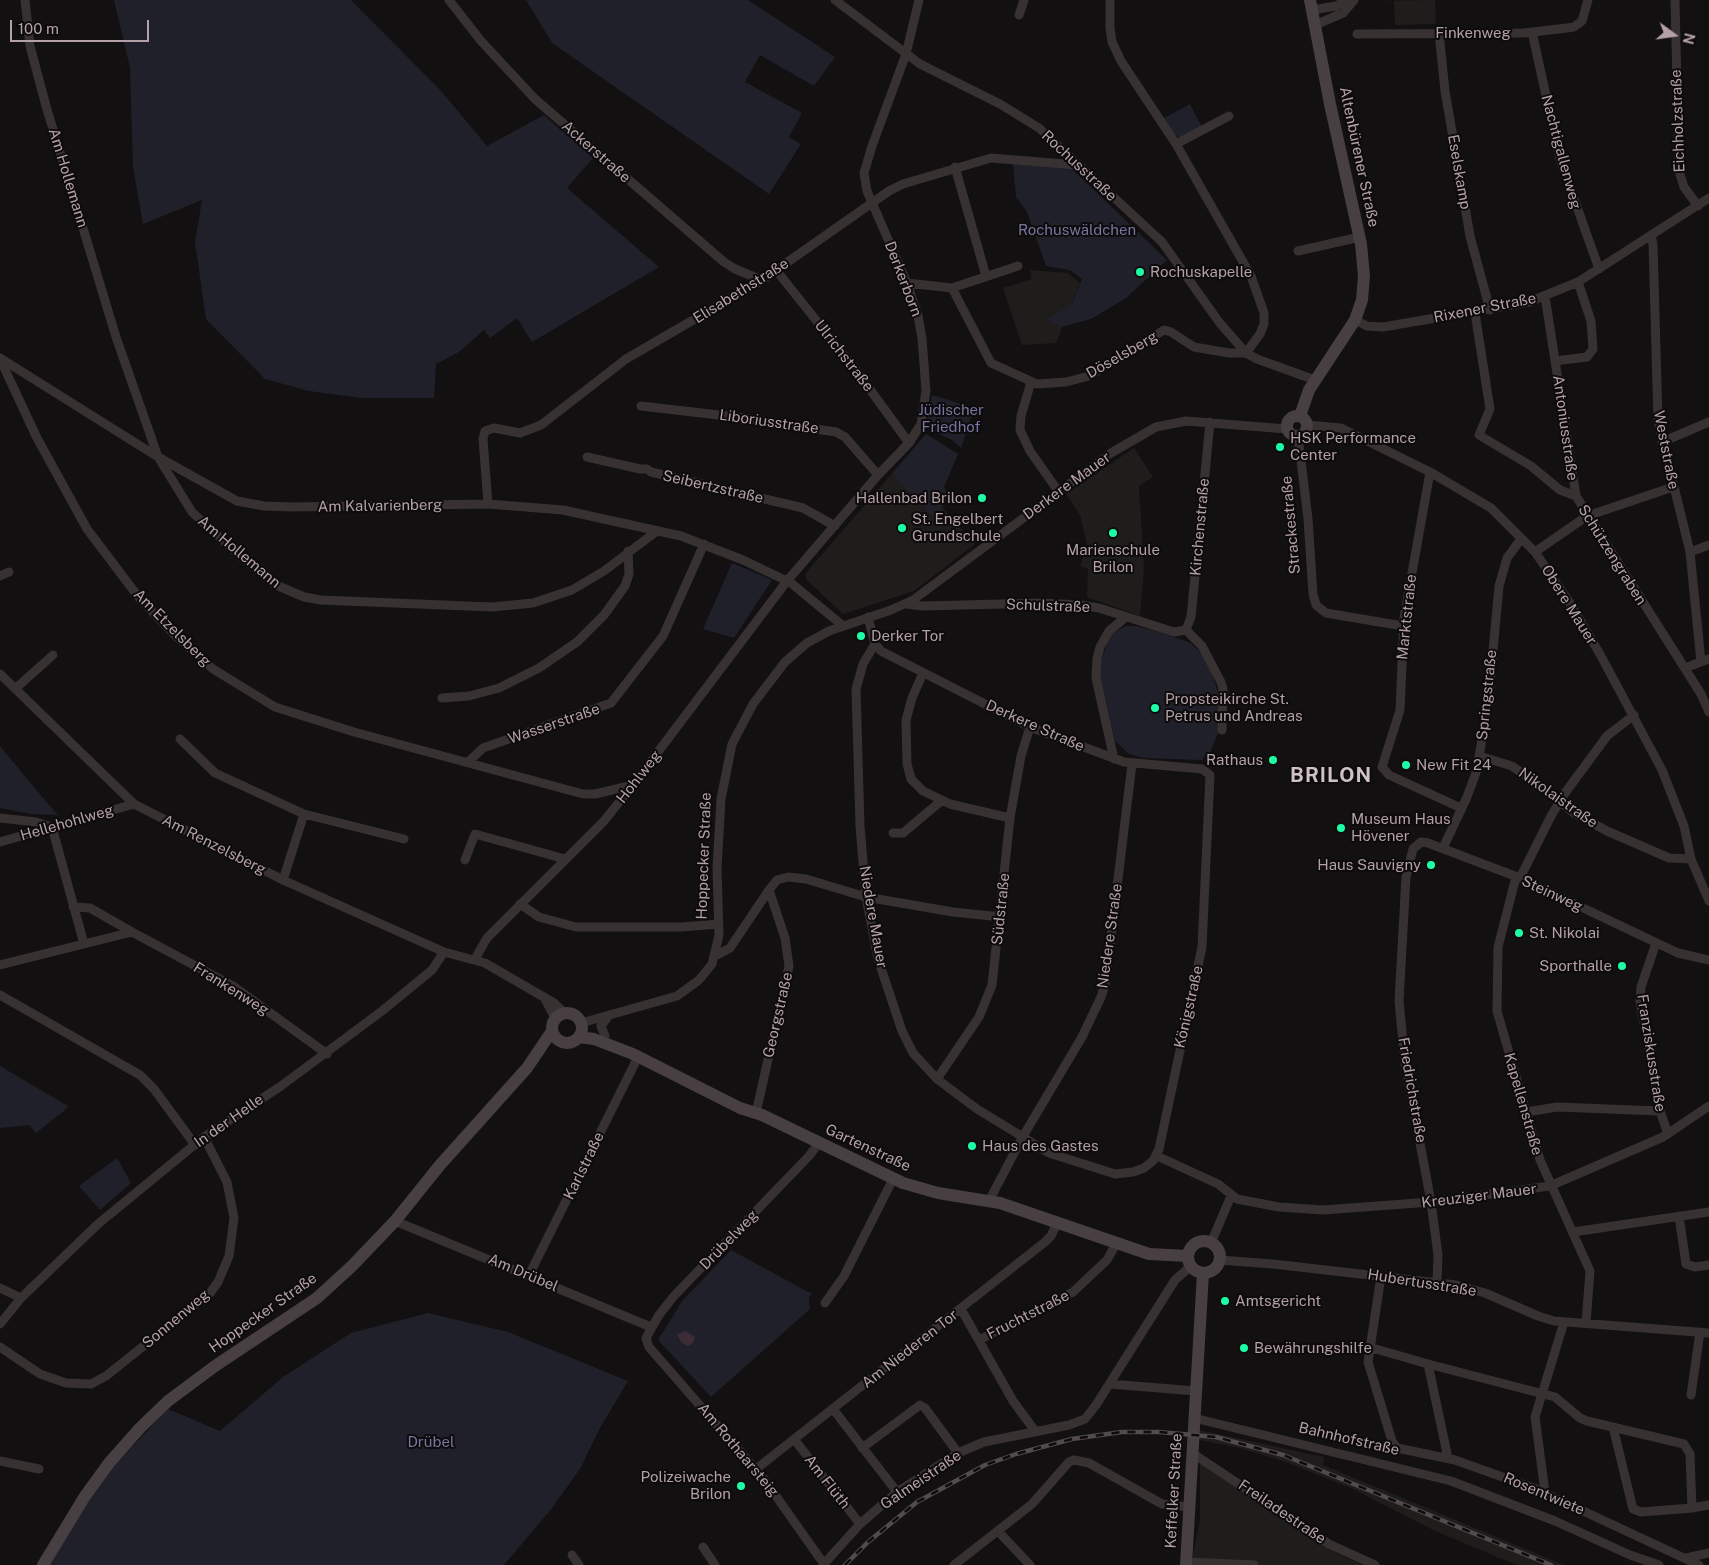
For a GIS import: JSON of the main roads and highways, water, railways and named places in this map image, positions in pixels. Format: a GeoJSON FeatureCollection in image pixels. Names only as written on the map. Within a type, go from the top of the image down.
{"type":"FeatureCollection","features":[{"type":"Feature","properties":{"kind":"railway"},"geometry":{"type":"LineString","coordinates":[[845,1565],[868,1542],[917,1502],[985,1465],[1016,1454],[1072,1439],[1122,1432],[1159,1432],[1216,1437],[1283,1455],[1551,1565]]}},
{"type":"Feature","properties":{"kind":"place","name":"Rochuskapelle"},"geometry":{"type":"Point","coordinates":[1140,272]}},
{"type":"Feature","properties":{"kind":"place","name":"HSK Performance Center"},"geometry":{"type":"Point","coordinates":[1280,447]}},
{"type":"Feature","properties":{"kind":"place","name":"Hallenbad Brilon"},"geometry":{"type":"Point","coordinates":[982,498]}},
{"type":"Feature","properties":{"kind":"place","name":"St. Engelbert Grundschule"},"geometry":{"type":"Point","coordinates":[902,528]}},
{"type":"Feature","properties":{"kind":"place","name":"Marienschule Brilon"},"geometry":{"type":"Point","coordinates":[1113,533]}},
{"type":"Feature","properties":{"kind":"place","name":"Derker Tor"},"geometry":{"type":"Point","coordinates":[861,636]}},
{"type":"Feature","properties":{"kind":"place","name":"Propsteikirche St. Petrus und Andreas"},"geometry":{"type":"Point","coordinates":[1155,708]}},
{"type":"Feature","properties":{"kind":"place","name":"Rathaus"},"geometry":{"type":"Point","coordinates":[1273,760]}},
{"type":"Feature","properties":{"kind":"place","name":"New Fit 24"},"geometry":{"type":"Point","coordinates":[1406,765]}},
{"type":"Feature","properties":{"kind":"place","name":"Museum Haus Hövener"},"geometry":{"type":"Point","coordinates":[1341,828]}},
{"type":"Feature","properties":{"kind":"place","name":"Haus Sauvigny"},"geometry":{"type":"Point","coordinates":[1431,865]}},
{"type":"Feature","properties":{"kind":"place","name":"St. Nikolai"},"geometry":{"type":"Point","coordinates":[1519,933]}},
{"type":"Feature","properties":{"kind":"place","name":"Sporthalle"},"geometry":{"type":"Point","coordinates":[1622,966]}},
{"type":"Feature","properties":{"kind":"place","name":"Haus des Gastes"},"geometry":{"type":"Point","coordinates":[972,1146]}},
{"type":"Feature","properties":{"kind":"place","name":"Amtsgericht"},"geometry":{"type":"Point","coordinates":[1225,1301]}},
{"type":"Feature","properties":{"kind":"place","name":"Bewährungshilfe"},"geometry":{"type":"Point","coordinates":[1244,1348]}},
{"type":"Feature","properties":{"kind":"place","name":"Polizeiwache Brilon"},"geometry":{"type":"Point","coordinates":[741,1486]}},
{"type":"Feature","properties":{"kind":"district","name":"BRILON"},"geometry":{"type":"Point","coordinates":[1331,776]}},
{"type":"Feature","properties":{"kind":"park label","name":"Rochuswäldchen"},"geometry":{"type":"Point","coordinates":[1077,230]}},
{"type":"Feature","properties":{"kind":"park label","name":"Jüdischer Friedhof"},"geometry":{"type":"Point","coordinates":[951,418]}},
{"type":"Feature","properties":{"kind":"park label","name":"Drübel"},"geometry":{"type":"Point","coordinates":[431,1442]}}]}
